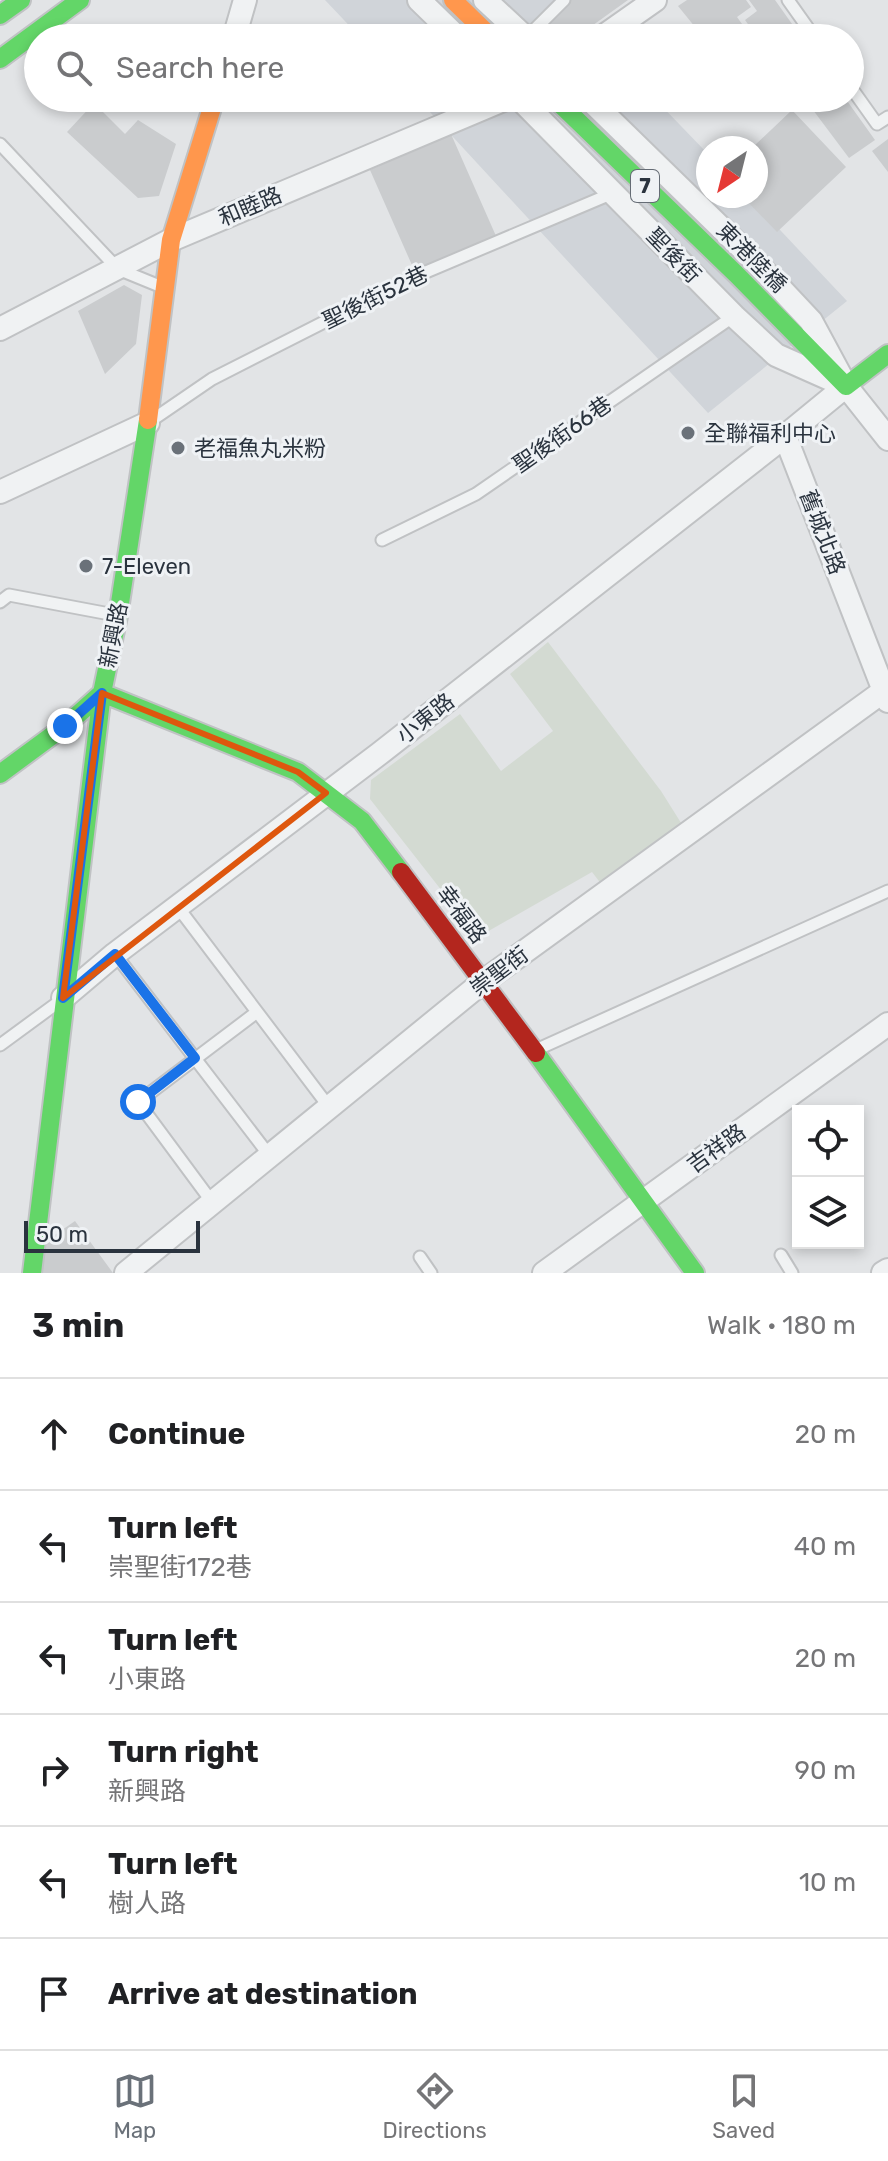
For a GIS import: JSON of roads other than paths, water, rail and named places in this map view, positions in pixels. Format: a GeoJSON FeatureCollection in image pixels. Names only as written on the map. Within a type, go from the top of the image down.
{"type":"FeatureCollection","features":[{"type":"Feature","properties":{"kind":"street"},"geometry":{"type":"LineString","coordinates":[[0,15],[21,0]]}},
{"type":"Feature","properties":{"kind":"street"},"geometry":{"type":"LineString","coordinates":[[47,24],[80,0]]}},
{"type":"Feature","properties":{"kind":"street"},"geometry":{"type":"LineString","coordinates":[[419,0],[444,24]]}},
{"type":"Feature","properties":{"kind":"street"},"geometry":{"type":"LineString","coordinates":[[453,0],[478,24]]}},
{"type":"Feature","properties":{"kind":"street"},"geometry":{"type":"LineString","coordinates":[[485,0],[511,24]]}},
{"type":"Feature","properties":{"kind":"street"},"geometry":{"type":"LineString","coordinates":[[621,24],[655,0]]}},
{"type":"Feature","properties":{"kind":"street"},"geometry":{"type":"LineString","coordinates":[[238,24],[245,1]]}},
{"type":"Feature","properties":{"kind":"street"},"geometry":{"type":"LineString","coordinates":[[0,59],[24,41]]}},
{"type":"Feature","properties":{"kind":"street","name":"新興路"},"geometry":{"type":"LineString","coordinates":[[32,1273],[102,693],[118,616],[148,423],[163,287],[171,240],[211,112]]}},
{"type":"Feature","properties":{"kind":"street","name":"和睦路"},"geometry":{"type":"LineString","coordinates":[[0,329],[171,240],[475,112]]}},
{"type":"Feature","properties":{"kind":"street","name":"聖後街"},"geometry":{"type":"LineString","coordinates":[[533,112],[776,355],[846,386]]}},
{"type":"Feature","properties":{"kind":"street","name":"東港陸橋"},"geometry":{"type":"LineString","coordinates":[[568,112],[736,274],[846,386]]}},
{"type":"Feature","properties":{"kind":"street","name":"聖後街"},"geometry":{"type":"LineString","coordinates":[[602,112],[811,321],[846,386],[888,439]]}},
{"type":"Feature","properties":{"kind":"street"},"geometry":{"type":"LineString","coordinates":[[785,436],[888,354]]}},
{"type":"Feature","properties":{"kind":"street"},"geometry":{"type":"LineString","coordinates":[[0,492],[148,423]]}},
{"type":"Feature","properties":{"kind":"street","name":"舊城北路"},"geometry":{"type":"LineString","coordinates":[[785,436],[887,693]]}},
{"type":"Feature","properties":{"kind":"street","name":"小東路"},"geometry":{"type":"LineString","coordinates":[[63,998],[115,954],[785,436]]}},
{"type":"Feature","properties":{"kind":"street"},"geometry":{"type":"LineString","coordinates":[[0,774],[65,726],[102,693]]}},
{"type":"Feature","properties":{"kind":"street","name":"幸福路"},"geometry":{"type":"LineString","coordinates":[[102,693],[298,772],[362,821],[484,981],[695,1273]]}},
{"type":"Feature","properties":{"kind":"street","name":"崇聖街"},"geometry":{"type":"LineString","coordinates":[[126,1273],[484,981],[887,693]]}},
{"type":"Feature","properties":{"kind":"street","name":"吉祥路"},"geometry":{"type":"LineString","coordinates":[[544,1273],[888,1024]]}},
{"type":"Feature","properties":{"kind":"street"},"geometry":{"type":"LineString","coordinates":[[883,1273],[888,1270]]}},
{"type":"Feature","properties":{"kind":"lane"},"geometry":{"type":"LineString","coordinates":[[540,24],[564,0]]}},
{"type":"Feature","properties":{"kind":"lane"},"geometry":{"type":"LineString","coordinates":[[788,0],[805,24]]}},
{"type":"Feature","properties":{"kind":"lane"},"geometry":{"type":"LineString","coordinates":[[864,106],[877,124],[888,117]]}},
{"type":"Feature","properties":{"kind":"lane"},"geometry":{"type":"LineString","coordinates":[[0,144],[118,269],[163,287]]}},
{"type":"Feature","properties":{"kind":"lane","name":"聖後街52巷"},"geometry":{"type":"LineString","coordinates":[[148,423],[212,379],[407,280],[613,193]]}},
{"type":"Feature","properties":{"kind":"lane","name":"聖後街66巷"},"geometry":{"type":"LineString","coordinates":[[382,540],[476,494],[734,316]]}},
{"type":"Feature","properties":{"kind":"lane"},"geometry":{"type":"LineString","coordinates":[[0,602],[9,595],[118,616]]}},
{"type":"Feature","properties":{"kind":"lane"},"geometry":{"type":"LineString","coordinates":[[534,1050],[888,891]]}},
{"type":"Feature","properties":{"kind":"lane"},"geometry":{"type":"LineString","coordinates":[[177,906],[329,1107]]}},
{"type":"Feature","properties":{"kind":"lane"},"geometry":{"type":"LineString","coordinates":[[115,954],[269,1155]]}},
{"type":"Feature","properties":{"kind":"lane"},"geometry":{"type":"LineString","coordinates":[[0,1045],[63,998]]}},
{"type":"Feature","properties":{"kind":"lane"},"geometry":{"type":"LineString","coordinates":[[212,1202],[138,1102],[257,1012]]}},
{"type":"Feature","properties":{"kind":"lane"},"geometry":{"type":"LineString","coordinates":[[781,1255],[792,1273]]}},
{"type":"Feature","properties":{"kind":"lane"},"geometry":{"type":"LineString","coordinates":[[420,1257],[431,1273]]}},
{"type":"Feature","properties":{"kind":"place","name":"全聯福利中心"},"geometry":{"type":"Point","coordinates":[688,433]}},
{"type":"Feature","properties":{"kind":"place","name":"老福魚丸米粉"},"geometry":{"type":"Point","coordinates":[178,448]}},
{"type":"Feature","properties":{"kind":"place","name":"7-Eleven"},"geometry":{"type":"Point","coordinates":[86,566]}}]}
